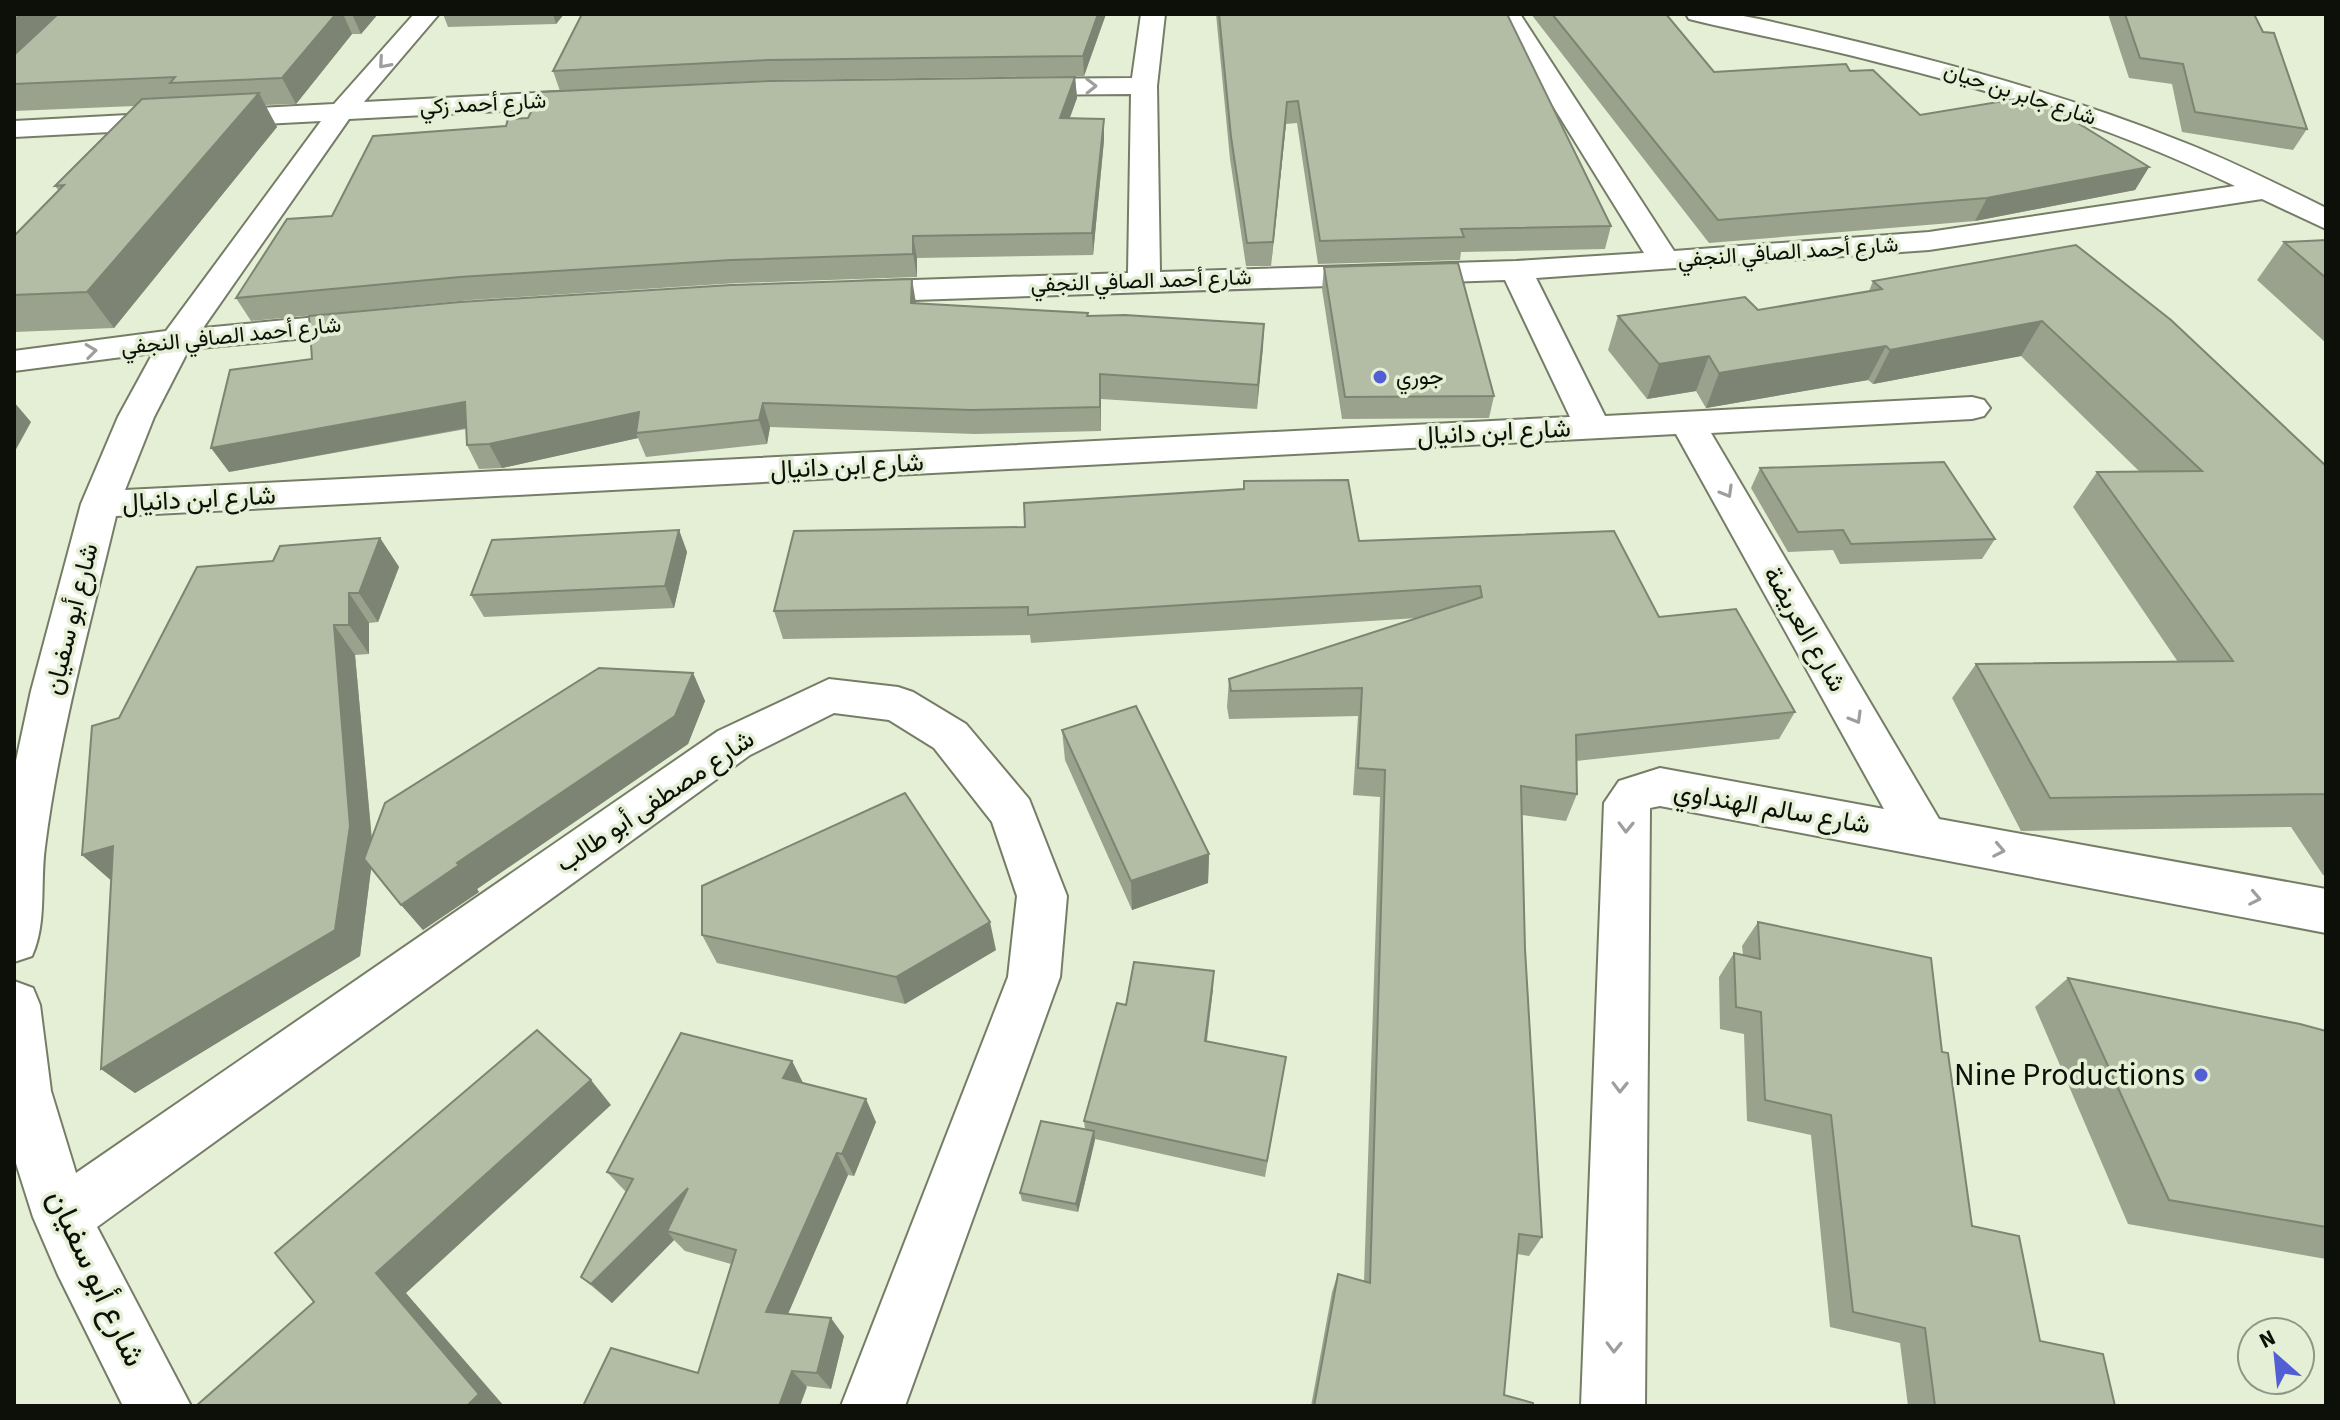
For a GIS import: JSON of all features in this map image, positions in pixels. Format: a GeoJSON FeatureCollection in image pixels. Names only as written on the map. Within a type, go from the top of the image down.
{"type":"FeatureCollection","features":[{"type":"Feature","properties":{"kind":"street","name":"شارع أبو سفيان"},"geometry":{"type":"LineString","coordinates":[[14,940],[21,847],[53,691],[100,504],[136,417],[177,340],[341,112],[427,14]]}},
{"type":"Feature","properties":{"kind":"street"},"geometry":{"type":"LineString","coordinates":[[1144,281],[1144,86],[1153,14]]}},
{"type":"Feature","properties":{"kind":"street"},"geometry":{"type":"LineString","coordinates":[[1508,14],[1665,261]]}},
{"type":"Feature","properties":{"kind":"street","name":"شارع جابر بن حيان"},"geometry":{"type":"LineString","coordinates":[[1698,14],[1846,45],[2009,89],[2175,148],[2326,220]]}},
{"type":"Feature","properties":{"kind":"street"},"geometry":{"type":"LineString","coordinates":[[985,87],[1144,86]]}},
{"type":"Feature","properties":{"kind":"street","name":"شارع أحمد زكي"},"geometry":{"type":"LineString","coordinates":[[14,129],[617,97]]}},
{"type":"Feature","properties":{"kind":"street","name":"شارع أحمد الصافي النجفي"},"geometry":{"type":"LineString","coordinates":[[831,292],[1516,270],[1665,261],[1929,241],[2266,190]]}},
{"type":"Feature","properties":{"kind":"street","name":"شارع ابن دانيال"},"geometry":{"type":"LineString","coordinates":[[1516,270],[1593,427]]}},
{"type":"Feature","properties":{"kind":"street","name":"شارع أحمد الصافي النجفي"},"geometry":{"type":"LineString","coordinates":[[14,361],[177,340],[394,320]]}},
{"type":"Feature","properties":{"kind":"street","name":"شارع ابن دانيال"},"geometry":{"type":"LineString","coordinates":[[100,504],[1972,408]]}},
{"type":"Feature","properties":{"kind":"street","name":"شارع العريضة"},"geometry":{"type":"LineString","coordinates":[[1688,424],[1923,835]]}},
{"type":"Feature","properties":{"kind":"street","name":"شارع مصطفى أبو طالب"},"geometry":{"type":"LineString","coordinates":[[62,1217],[734,743],[829,696],[898,704],[950,736],[1012,813],[1042,896],[1034,977],[873,1406]]}},
{"type":"Feature","properties":{"kind":"street","name":"شارع سالم الهنداوي"},"geometry":{"type":"LineString","coordinates":[[1613,1406],[1627,803],[1635,794],[1646,788],[1660,787],[2326,911]]}},
{"type":"Feature","properties":{"kind":"street","name":"شارع أبو سفيان"},"geometry":{"type":"LineString","coordinates":[[14,1005],[24,1089],[62,1217],[128,1355],[159,1406]]}},
{"type":"Feature","properties":{"kind":"building"},"geometry":{"type":"Polygon","coordinates":[[[58,14],[336,14],[282,78],[170,83],[175,77],[14,84],[14,55],[58,14]]]}},
{"type":"Feature","properties":{"kind":"building"},"geometry":{"type":"Polygon","coordinates":[[[582,14],[1098,14],[1083,56],[769,60],[553,71],[582,14]]]}},
{"type":"Feature","properties":{"kind":"building"},"geometry":{"type":"Polygon","coordinates":[[[1219,14],[1507,14],[1611,226],[1461,229],[1464,237],[1320,241],[1298,101],[1287,102],[1273,242],[1247,243],[1231,137],[1219,14]]]}},
{"type":"Feature","properties":{"kind":"building"},"geometry":{"type":"Polygon","coordinates":[[[1552,14],[1666,14],[1714,72],[1846,64],[1850,71],[1873,70],[1920,115],[2034,96],[2149,167],[1987,198],[1718,220],[1552,14]]]}},
{"type":"Feature","properties":{"kind":"building"},"geometry":{"type":"Polygon","coordinates":[[[2125,14],[2254,14],[2263,32],[2274,33],[2307,129],[2195,112],[2183,64],[2140,58],[2125,14]]]}},
{"type":"Feature","properties":{"kind":"building"},"geometry":{"type":"Polygon","coordinates":[[[1075,77],[1060,118],[1104,119],[1092,233],[913,236],[913,254],[731,260],[460,277],[236,298],[287,219],[332,216],[373,136],[506,126],[508,119],[528,118],[541,92],[769,81],[1075,77]]]}},
{"type":"Feature","properties":{"kind":"building"},"geometry":{"type":"Polygon","coordinates":[[[259,93],[87,292],[14,295],[14,236],[64,185],[55,186],[142,99],[259,93]]]}},
{"type":"Feature","properties":{"kind":"building"},"geometry":{"type":"Polygon","coordinates":[[[2326,240],[2326,278],[2284,242],[2326,240]]]}},
{"type":"Feature","properties":{"kind":"building"},"geometry":{"type":"Polygon","coordinates":[[[2076,245],[2171,320],[2326,466],[2326,794],[2050,798],[1976,664],[2233,661],[2097,472],[2202,471],[2042,321],[1890,350],[1886,346],[1719,373],[1709,356],[1659,364],[1618,316],[1745,297],[1758,310],[1882,289],[1873,281],[2076,245]]]}},
{"type":"Feature","properties":{"kind":"building"},"geometry":{"type":"Polygon","coordinates":[[[1458,263],[1494,396],[1345,397],[1324,267],[1458,263]]]}},
{"type":"Feature","properties":{"kind":"building"},"geometry":{"type":"Polygon","coordinates":[[[912,279],[911,303],[1088,313],[1087,316],[1125,315],[1264,324],[1258,385],[1100,374],[1100,407],[971,410],[763,403],[759,420],[636,433],[639,412],[489,444],[467,445],[465,402],[211,448],[230,370],[312,359],[309,316],[460,302],[731,285],[912,279]]]}},
{"type":"Feature","properties":{"kind":"building"},"geometry":{"type":"Polygon","coordinates":[[[1944,462],[1995,539],[1851,544],[1843,530],[1798,532],[1760,468],[1944,462]]]}},
{"type":"Feature","properties":{"kind":"building"},"geometry":{"type":"Polygon","coordinates":[[[1348,480],[1359,541],[1614,531],[1659,617],[1736,609],[1795,712],[1576,735],[1577,794],[1521,786],[1525,949],[1542,1237],[1519,1234],[1504,1395],[1533,1403],[1533,1406],[1314,1406],[1338,1274],[1370,1283],[1385,770],[1358,768],[1362,688],[1231,691],[1229,679],[1482,597],[1480,586],[1028,615],[1028,607],[774,611],[794,531],[1025,527],[1024,503],[1244,489],[1244,481],[1348,480]]]}},
{"type":"Feature","properties":{"kind":"building"},"geometry":{"type":"Polygon","coordinates":[[[679,530],[665,586],[471,595],[492,540],[679,530]]]}},
{"type":"Feature","properties":{"kind":"building"},"geometry":{"type":"Polygon","coordinates":[[[380,538],[359,593],[349,593],[349,625],[334,625],[350,826],[335,930],[101,1069],[113,846],[82,855],[92,726],[119,718],[197,567],[273,561],[280,546],[380,538]]]}},
{"type":"Feature","properties":{"kind":"building"},"geometry":{"type":"Polygon","coordinates":[[[599,668],[693,673],[675,716],[457,863],[459,865],[401,905],[364,859],[385,803],[599,668]]]}},
{"type":"Feature","properties":{"kind":"building"},"geometry":{"type":"Polygon","coordinates":[[[1136,706],[1209,854],[1131,881],[1062,730],[1136,706]]]}},
{"type":"Feature","properties":{"kind":"building"},"geometry":{"type":"Polygon","coordinates":[[[905,793],[990,922],[896,977],[702,935],[702,886],[905,793]]]}},
{"type":"Feature","properties":{"kind":"building"},"geometry":{"type":"Polygon","coordinates":[[[1758,922],[1931,958],[1942,1052],[1948,1053],[1972,1226],[2019,1236],[2040,1341],[2103,1354],[2115,1406],[1935,1406],[1925,1328],[1853,1312],[1831,1115],[1765,1100],[1761,1012],[1736,1007],[1734,953],[1760,959],[1758,922]]]}},
{"type":"Feature","properties":{"kind":"building"},"geometry":{"type":"Polygon","coordinates":[[[1134,962],[1214,971],[1205,1041],[1286,1057],[1267,1161],[1084,1121],[1117,1003],[1126,1005],[1134,962]]]}},
{"type":"Feature","properties":{"kind":"building"},"geometry":{"type":"Polygon","coordinates":[[[2068,978],[2326,1031],[2326,1227],[2169,1200],[2068,978]]]}},
{"type":"Feature","properties":{"kind":"building"},"geometry":{"type":"Polygon","coordinates":[[[537,1030],[591,1080],[376,1273],[479,1394],[467,1406],[196,1406],[314,1302],[275,1253],[537,1030]]]}},
{"type":"Feature","properties":{"kind":"building"},"geometry":{"type":"Polygon","coordinates":[[[681,1033],[792,1061],[783,1078],[866,1099],[842,1154],[837,1153],[766,1312],[831,1318],[817,1373],[792,1371],[779,1406],[583,1406],[611,1348],[698,1373],[736,1250],[667,1231],[688,1188],[591,1284],[581,1277],[633,1179],[607,1172],[681,1033]]]}},
{"type":"Feature","properties":{"kind":"building"},"geometry":{"type":"Polygon","coordinates":[[[1041,1121],[1094,1131],[1076,1204],[1020,1193],[1041,1121]]]}},
{"type":"Feature","properties":{"kind":"place","name":"جوري"},"geometry":{"type":"Point","coordinates":[1380,377]}},
{"type":"Feature","properties":{"kind":"place","name":"Nine Productions"},"geometry":{"type":"Point","coordinates":[2201,1075]}}]}
